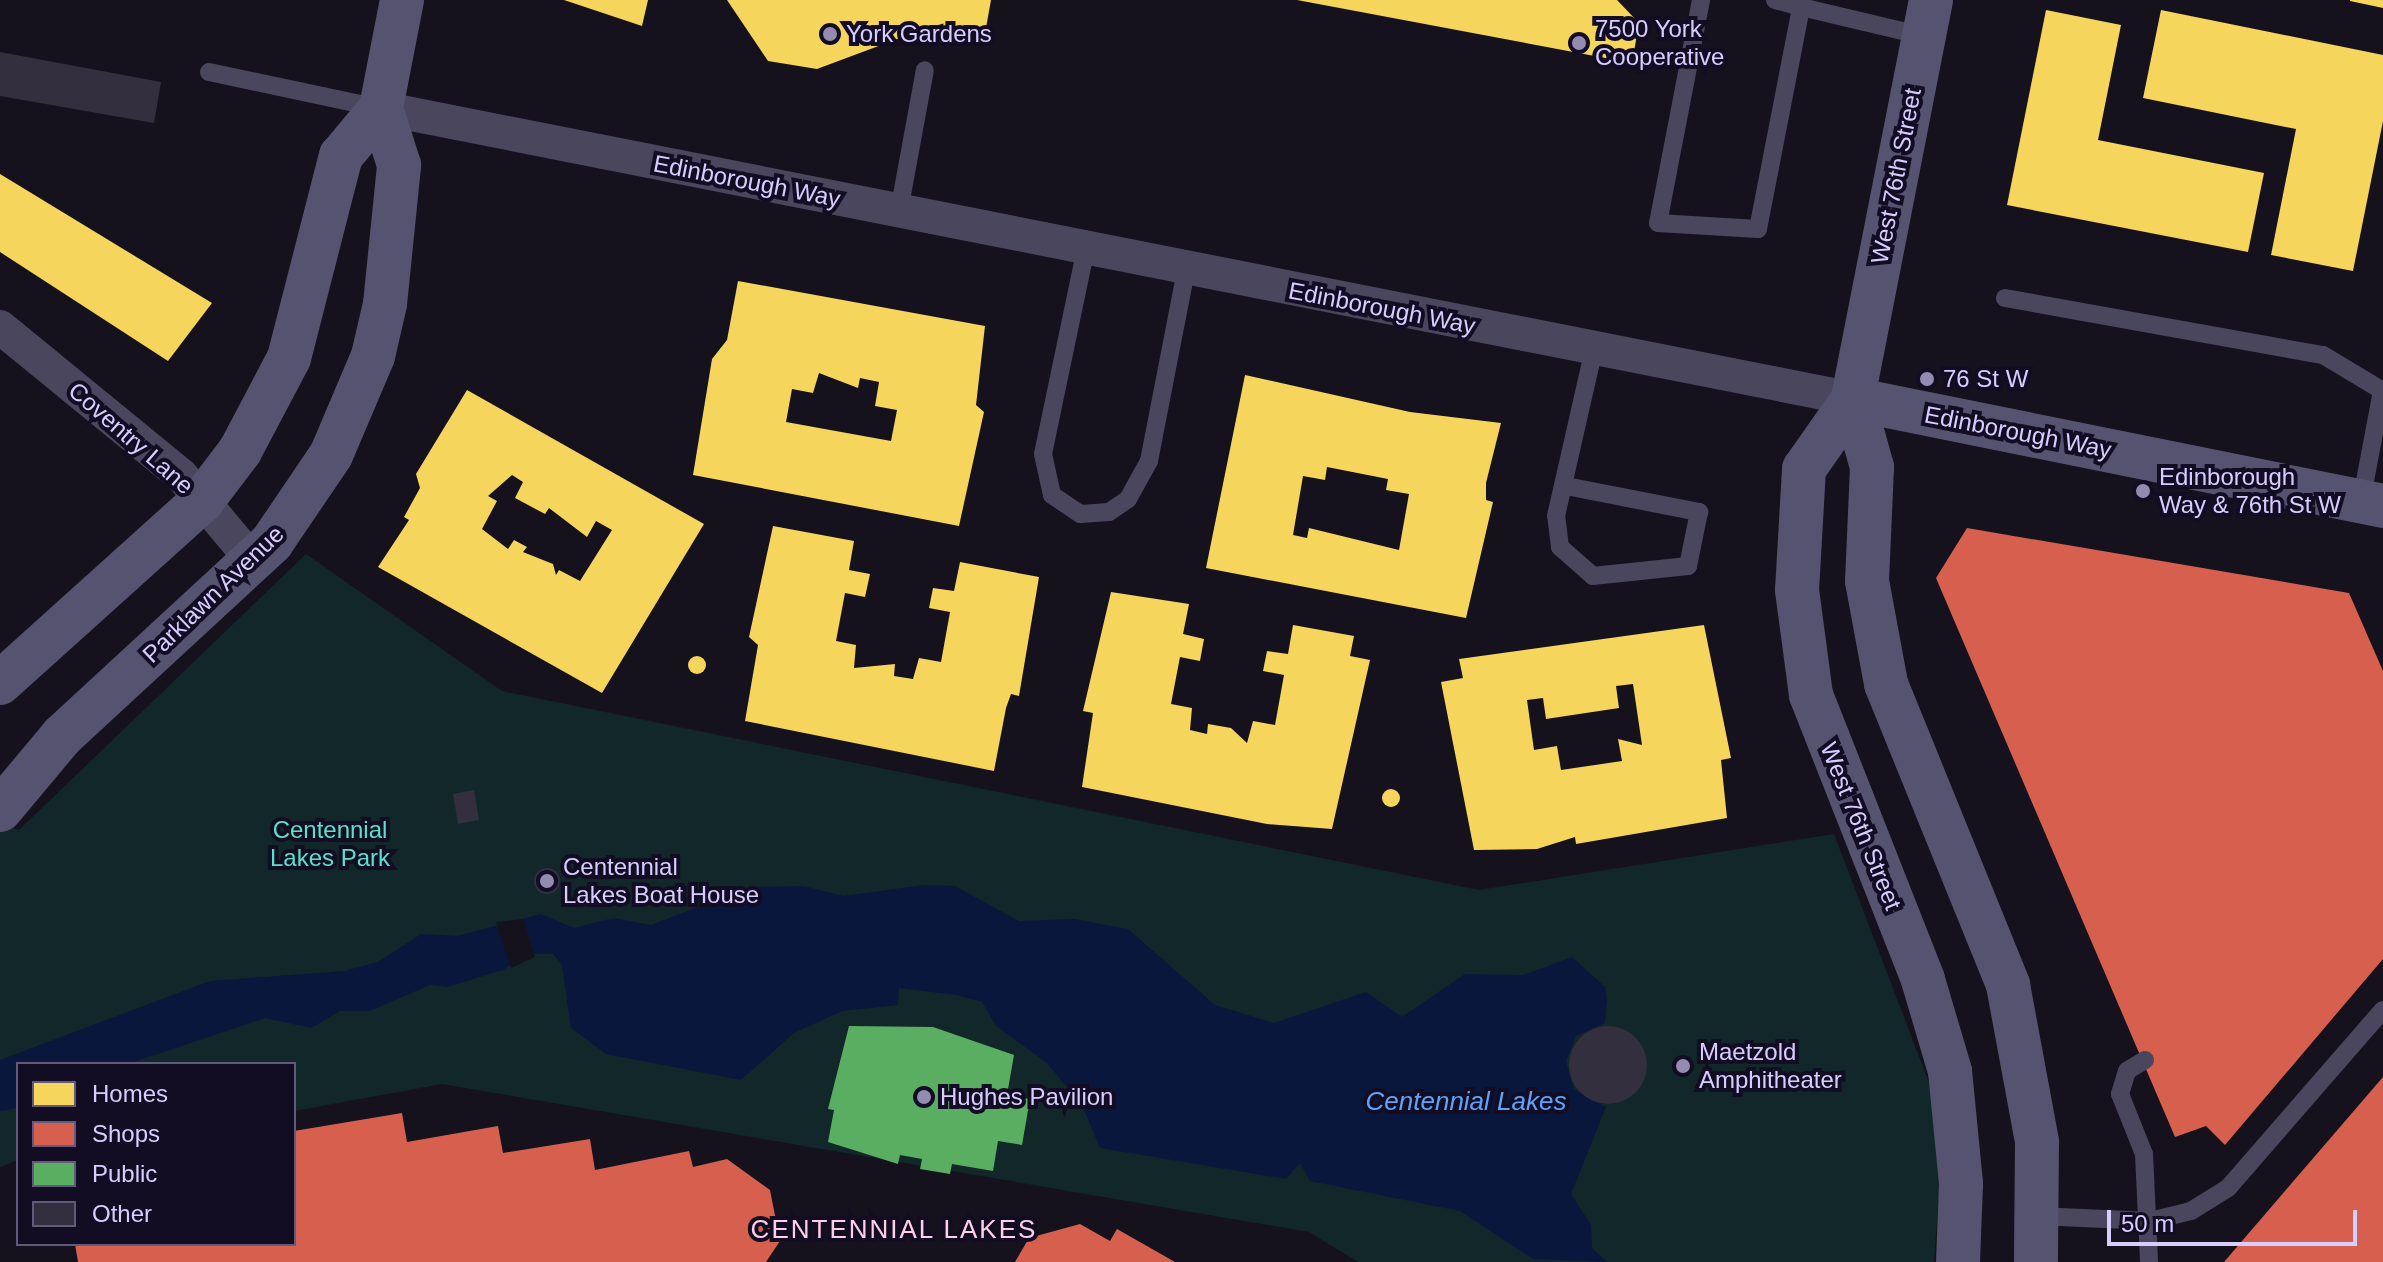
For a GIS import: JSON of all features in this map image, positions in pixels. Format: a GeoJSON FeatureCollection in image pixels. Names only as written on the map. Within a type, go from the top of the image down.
{"type":"FeatureCollection","features":[{"type":"Feature","properties":{"kind":"street","name":"Parklawn Avenue"},"geometry":{"type":"LineString","coordinates":[[0,810],[62,736],[252,560],[304,501],[331,455],[373,356],[399,165],[381,108],[402,0]]}},
{"type":"Feature","properties":{"kind":"street","name":"West 76th Street"},"geometry":{"type":"LineString","coordinates":[[1927,18],[1853,399],[1804,469],[1797,557],[1803,661],[1836,771],[1923,980],[1950,1071],[1961,1169],[1958,1262]]}},
{"type":"Feature","properties":{"kind":"street","name":"Parklawn Avenue"},"geometry":{"type":"LineString","coordinates":[[0,683],[202,501],[267,406],[304,306],[341,156],[381,108]]}},
{"type":"Feature","properties":{"kind":"street","name":"Edinborough Way"},"geometry":{"type":"LineString","coordinates":[[381,108],[2372,504]]}},
{"type":"Feature","properties":{"kind":"street","name":"Coventry Lane"},"geometry":{"type":"LineString","coordinates":[[0,327],[202,501],[252,560]]}},
{"type":"Feature","properties":{"kind":"street","name":"West 76th Street"},"geometry":{"type":"LineString","coordinates":[[1853,399],[1872,467],[1867,581],[1878,652],[2008,985],[2032,1103],[2036,1262]]}},
{"type":"Feature","properties":{"kind":"lane"},"geometry":{"type":"LineString","coordinates":[[1701,0],[1658,223],[1758,229],[1801,7]]}},
{"type":"Feature","properties":{"kind":"lane"},"geometry":{"type":"LineString","coordinates":[[1775,0],[1801,7],[1927,18]]}},
{"type":"Feature","properties":{"kind":"lane"},"geometry":{"type":"LineString","coordinates":[[899,211],[925,70]]}},
{"type":"Feature","properties":{"kind":"lane"},"geometry":{"type":"LineString","coordinates":[[209,72],[381,108]]}},
{"type":"Feature","properties":{"kind":"lane"},"geometry":{"type":"LineString","coordinates":[[1086,248],[1043,454],[1052,495],[1080,514],[1109,512],[1136,492],[1149,461],[1186,270]]}},
{"type":"Feature","properties":{"kind":"lane"},"geometry":{"type":"LineString","coordinates":[[2005,298],[2323,355],[2383,391],[2372,504]]}},
{"type":"Feature","properties":{"kind":"lane"},"geometry":{"type":"LineString","coordinates":[[1566,486],[1699,512],[1688,566],[1583,572],[1567,560],[1555,532],[1594,349]]}},
{"type":"Feature","properties":{"kind":"lane"},"geometry":{"type":"LineString","coordinates":[[2037,1216],[2150,1221],[2191,1211],[2228,1188],[2383,1010]]}},
{"type":"Feature","properties":{"kind":"lane"},"geometry":{"type":"LineString","coordinates":[[2145,1060],[2127,1071],[2120,1094],[2144,1154],[2150,1221],[2149,1262]]}},
{"type":"Feature","properties":{"kind":"green space","name":"Centennial Lakes Park"},"geometry":{"type":"Polygon","coordinates":[[[306,554],[502,691],[1479,890],[1834,834],[1944,1122],[1934,1262],[1358,1262],[1309,1232],[442,1084],[296,1111],[296,1062],[16,1062],[16,1161],[0,1167],[0,824],[19,830],[306,554]]]}},
{"type":"Feature","properties":{"kind":"water","name":"Centennial Lakes"},"geometry":{"type":"Polygon","coordinates":[[[923,885],[955,886],[1019,921],[1074,919],[1128,929],[1215,1005],[1274,1023],[1366,992],[1402,1017],[1465,974],[1523,975],[1572,957],[1605,987],[1607,1001],[1605,1023],[1576,1036],[1566,1061],[1574,1089],[1606,1107],[1571,1194],[1591,1225],[1592,1248],[1607,1262],[1533,1259],[1460,1211],[1310,1181],[1300,1163],[1286,1179],[1100,1148],[1082,1105],[1047,1063],[996,1026],[982,1002],[956,995],[899,988],[898,1005],[842,1011],[794,1033],[741,1080],[606,1054],[571,1028],[562,965],[553,954],[528,954],[503,970],[447,987],[430,985],[370,1011],[340,1011],[311,1028],[265,1018],[134,1062],[16,1062],[16,1108],[0,1111],[0,1060],[210,981],[344,971],[378,962],[421,934],[457,936],[541,914],[574,928],[613,918],[651,925],[750,887],[803,886],[844,896],[923,885]]]}},
{"type":"Feature","properties":{"kind":"pier"},"geometry":{"type":"Polygon","coordinates":[[[523,919],[535,957],[511,968],[496,922],[523,919]]]}},
{"type":"Feature","properties":{"kind":"building: Homes"},"geometry":{"type":"Polygon","coordinates":[[[564,0],[648,0],[642,26],[564,0]]]}},
{"type":"Feature","properties":{"kind":"building: Homes","name":"York Gardens"},"geometry":{"type":"Polygon","coordinates":[[[727,0],[991,0],[984,39],[924,29],[817,69],[768,61],[727,0]]]}},
{"type":"Feature","properties":{"kind":"building: Homes","name":"7500 York Cooperative"},"geometry":{"type":"Polygon","coordinates":[[[1297,0],[1617,0],[1639,23],[1632,63],[1297,0]]]}},
{"type":"Feature","properties":{"kind":"building: Homes"},"geometry":{"type":"Polygon","coordinates":[[[2350,0],[2383,0],[2383,8],[2350,1],[2350,0]]]}},
{"type":"Feature","properties":{"kind":"building: Homes"},"geometry":{"type":"Polygon","coordinates":[[[2046,10],[2121,25],[2098,140],[2264,173],[2248,252],[2007,205],[2046,10]]]}},
{"type":"Feature","properties":{"kind":"building: Homes"},"geometry":{"type":"Polygon","coordinates":[[[2161,10],[2383,55],[2383,121],[2353,271],[2271,255],[2296,129],[2143,98],[2161,10]]]}},
{"type":"Feature","properties":{"kind":"building: Homes"},"geometry":{"type":"Polygon","coordinates":[[[0,174],[212,303],[168,361],[0,252],[0,174]]]}},
{"type":"Feature","properties":{"kind":"building: Homes"},"geometry":{"type":"Polygon","coordinates":[[[738,281],[985,326],[976,405],[984,412],[959,526],[693,475],[712,359],[727,340],[738,281]],[[819,373],[813,393],[792,389],[786,422],[891,441],[897,410],[875,406],[879,382],[860,378],[858,388],[819,373]]]}},
{"type":"Feature","properties":{"kind":"building: Homes"},"geometry":{"type":"Polygon","coordinates":[[[1245,375],[1410,412],[1501,423],[1486,483],[1486,500],[1493,502],[1466,618],[1206,568],[1245,375]],[[1327,467],[1325,480],[1303,476],[1293,535],[1307,538],[1309,528],[1399,550],[1409,494],[1386,490],[1388,479],[1327,467]]]}},
{"type":"Feature","properties":{"kind":"building: Homes"},"geometry":{"type":"Polygon","coordinates":[[[467,390],[704,524],[602,693],[378,567],[409,520],[404,517],[420,488],[416,474],[467,390]],[[512,475],[488,496],[497,501],[482,529],[508,549],[514,540],[527,547],[523,552],[553,564],[556,575],[559,570],[580,581],[612,530],[596,521],[587,537],[549,508],[545,514],[515,498],[523,482],[512,475]]]}},
{"type":"Feature","properties":{"kind":"building: Homes"},"geometry":{"type":"Polygon","coordinates":[[[773,526],[854,541],[849,570],[870,574],[865,597],[845,593],[836,641],[856,645],[854,668],[895,664],[894,676],[913,679],[919,658],[941,662],[950,612],[929,608],[933,588],[954,591],[960,562],[1039,577],[1019,696],[1011,694],[1006,708],[994,771],[745,721],[758,645],[749,637],[773,526]]]}},
{"type":"Feature","properties":{"kind":"building: Homes"},"geometry":{"type":"Polygon","coordinates":[[[1111,592],[1189,604],[1183,634],[1204,639],[1200,661],[1180,657],[1171,704],[1192,708],[1190,730],[1207,734],[1208,724],[1231,728],[1247,743],[1253,721],[1275,725],[1284,675],[1263,671],[1267,651],[1288,654],[1293,625],[1354,636],[1350,656],[1370,660],[1332,829],[1267,824],[1082,787],[1093,713],[1083,711],[1111,592]]]}},
{"type":"Feature","properties":{"kind":"building: Homes"},"geometry":{"type":"Polygon","coordinates":[[[1704,625],[1731,758],[1721,760],[1727,818],[1576,844],[1575,837],[1537,849],[1474,850],[1441,682],[1463,678],[1459,659],[1704,625]],[[1633,684],[1616,686],[1619,708],[1546,719],[1543,698],[1527,700],[1534,750],[1557,746],[1561,770],[1622,761],[1618,739],[1642,745],[1633,684]]]}},
{"type":"Feature","properties":{"kind":"building: Homes"},"geometry":{"type":"Polygon","coordinates":[[[697,656],[706,665],[697,674],[688,665],[697,656]]]}},
{"type":"Feature","properties":{"kind":"building: Homes"},"geometry":{"type":"Polygon","coordinates":[[[1391,789],[1400,798],[1391,807],[1382,798],[1391,789]]]}},
{"type":"Feature","properties":{"kind":"building: Shops"},"geometry":{"type":"Polygon","coordinates":[[[1967,528],[2349,593],[2383,671],[2383,959],[2225,1145],[2206,1126],[2175,1137],[1936,578],[1967,528]]]}},
{"type":"Feature","properties":{"kind":"building: Shops"},"geometry":{"type":"Polygon","coordinates":[[[2383,1077],[2383,1262],[2224,1262],[2383,1077]]]}},
{"type":"Feature","properties":{"kind":"building: Shops"},"geometry":{"type":"Polygon","coordinates":[[[402,1113],[407,1142],[498,1126],[503,1153],[590,1139],[595,1170],[689,1151],[693,1167],[727,1159],[770,1190],[780,1241],[766,1262],[78,1262],[75,1246],[296,1246],[296,1131],[402,1113]]]}},
{"type":"Feature","properties":{"kind":"building: Shops"},"geometry":{"type":"Polygon","coordinates":[[[1080,1224],[1110,1241],[1117,1229],[1175,1262],[1015,1262],[1029,1238],[1080,1224]]]}},
{"type":"Feature","properties":{"kind":"building: Public","name":"Hughes Pavilion"},"geometry":{"type":"Polygon","coordinates":[[[849,1026],[933,1027],[1014,1055],[1007,1095],[1030,1099],[1022,1145],[998,1141],[993,1171],[952,1164],[950,1174],[920,1169],[922,1159],[900,1155],[898,1164],[828,1142],[834,1110],[828,1109],[849,1026]]]}},
{"type":"Feature","properties":{"kind":"building: Other"},"geometry":{"type":"Polygon","coordinates":[[[0,52],[161,82],[154,123],[0,96],[0,52]]]}},
{"type":"Feature","properties":{"kind":"building: Other"},"geometry":{"type":"Polygon","coordinates":[[[474,790],[479,820],[458,824],[453,794],[474,790]]]}},
{"type":"Feature","properties":{"kind":"building: Other","name":"Centennial Lakes Boat House"},"geometry":{"type":"Polygon","coordinates":[[[547,868],[557,871],[560,881],[557,891],[547,894],[537,891],[534,881],[537,871],[547,868]]]}},
{"type":"Feature","properties":{"kind":"building: Other","name":"Maetzold Amphitheater"},"geometry":{"type":"Polygon","coordinates":[[[1608,1026],[1623,1029],[1640,1043],[1647,1065],[1644,1080],[1630,1097],[1608,1104],[1593,1101],[1576,1087],[1569,1065],[1572,1050],[1586,1033],[1608,1026]]]}},
{"type":"Feature","properties":{"kind":"place","name":"York Gardens"},"geometry":{"type":"Point","coordinates":[830,34]}},
{"type":"Feature","properties":{"kind":"place","name":"7500 York Cooperative"},"geometry":{"type":"Point","coordinates":[1579,43]}},
{"type":"Feature","properties":{"kind":"place","name":"76 St W"},"geometry":{"type":"Point","coordinates":[1927,379]}},
{"type":"Feature","properties":{"kind":"place","name":"Edinborough Way & 76th St W"},"geometry":{"type":"Point","coordinates":[2143,491]}},
{"type":"Feature","properties":{"kind":"place","name":"Centennial Lakes Boat House"},"geometry":{"type":"Point","coordinates":[547,881]}},
{"type":"Feature","properties":{"kind":"place","name":"Maetzold Amphitheater"},"geometry":{"type":"Point","coordinates":[1683,1066]}},
{"type":"Feature","properties":{"kind":"place","name":"Hughes Pavilion"},"geometry":{"type":"Point","coordinates":[924,1097]}},
{"type":"Feature","properties":{"kind":"district","name":"CENTENNIAL LAKES"},"geometry":{"type":"Point","coordinates":[894,1230]}}]}
